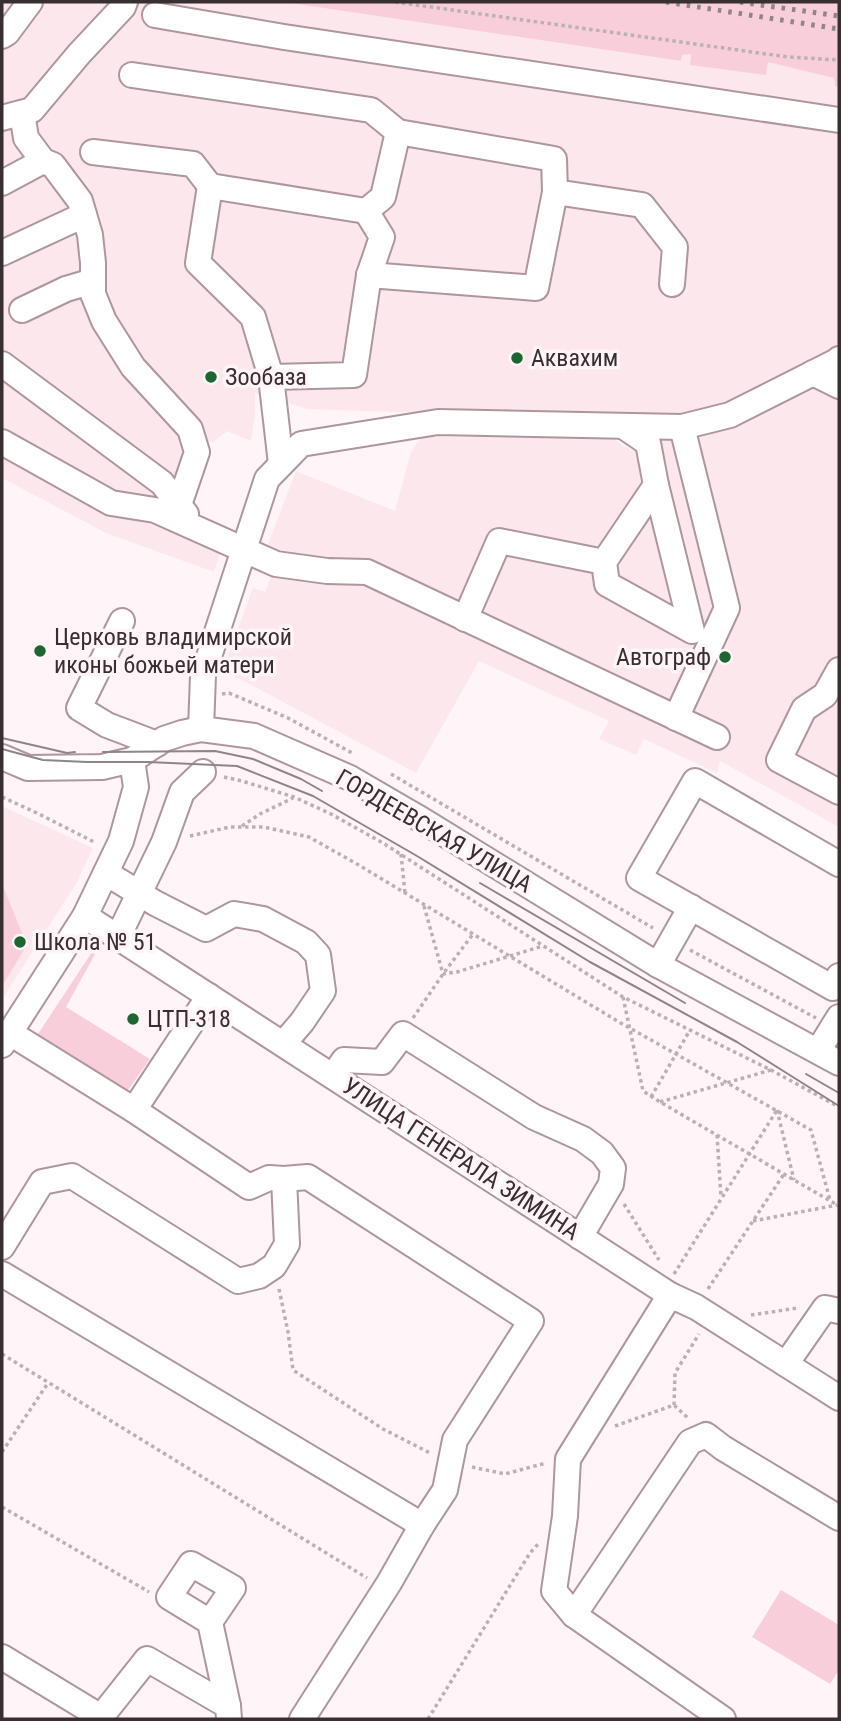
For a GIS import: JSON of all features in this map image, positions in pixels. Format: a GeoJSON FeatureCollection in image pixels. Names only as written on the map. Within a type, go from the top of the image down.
{"type":"FeatureCollection","features":[{"type":"Feature","properties":{"kind":"street"},"geometry":{"type":"LineString","coordinates":[[2,36],[30,2]]}},
{"type":"Feature","properties":{"kind":"street"},"geometry":{"type":"LineString","coordinates":[[125,2],[32,110],[12,115],[44,161],[52,165],[80,201],[90,235],[93,294],[104,321],[133,367],[190,429],[197,452],[179,505]]}},
{"type":"Feature","properties":{"kind":"street"},"geometry":{"type":"LineString","coordinates":[[155,15],[284,37],[839,120]]}},
{"type":"Feature","properties":{"kind":"street"},"geometry":{"type":"LineString","coordinates":[[132,75],[371,110],[398,132],[554,159],[555,192],[536,288],[369,275]]}},
{"type":"Feature","properties":{"kind":"street"},"geometry":{"type":"LineString","coordinates":[[93,152],[193,164],[210,186],[366,211],[383,197],[398,132]]}},
{"type":"Feature","properties":{"kind":"street"},"geometry":{"type":"LineString","coordinates":[[2,183],[44,161]]}},
{"type":"Feature","properties":{"kind":"street"},"geometry":{"type":"LineString","coordinates":[[210,186],[198,263],[253,317],[271,377],[281,464]]}},
{"type":"Feature","properties":{"kind":"street"},"geometry":{"type":"LineString","coordinates":[[555,192],[642,205],[675,247],[672,284]]}},
{"type":"Feature","properties":{"kind":"street"},"geometry":{"type":"LineString","coordinates":[[271,377],[354,374],[369,275],[382,237],[366,211]]}},
{"type":"Feature","properties":{"kind":"street"},"geometry":{"type":"LineString","coordinates":[[2,253],[84,215]]}},
{"type":"Feature","properties":{"kind":"street"},"geometry":{"type":"LineString","coordinates":[[22,310],[66,289],[93,281]]}},
{"type":"Feature","properties":{"kind":"street"},"geometry":{"type":"LineString","coordinates":[[201,729],[203,675],[267,479],[301,444],[438,422],[682,427],[730,415],[839,359]]}},
{"type":"Feature","properties":{"kind":"street"},"geometry":{"type":"LineString","coordinates":[[2,364],[162,483],[197,528]]}},
{"type":"Feature","properties":{"kind":"street"},"geometry":{"type":"LineString","coordinates":[[813,373],[839,386]]}},
{"type":"Feature","properties":{"kind":"street"},"geometry":{"type":"LineString","coordinates":[[623,426],[648,443],[692,631],[607,584],[604,562],[656,485]]}},
{"type":"Feature","properties":{"kind":"street"},"geometry":{"type":"LineString","coordinates":[[676,718],[727,608],[682,427]]}},
{"type":"Feature","properties":{"kind":"street"},"geometry":{"type":"LineString","coordinates":[[2,442],[111,503],[155,510],[276,564],[327,571],[367,572],[716,737]]}},
{"type":"Feature","properties":{"kind":"street"},"geometry":{"type":"LineString","coordinates":[[466,619],[499,541],[604,562]]}},
{"type":"Feature","properties":{"kind":"street"},"geometry":{"type":"LineString","coordinates":[[122,621],[79,708],[107,725],[157,744]]}},
{"type":"Feature","properties":{"kind":"street"},"geometry":{"type":"LineString","coordinates":[[839,670],[825,695],[804,709],[779,760],[839,792]]}},
{"type":"Feature","properties":{"kind":"street","name":"ГОРДЕЕВСКАЯ УЛИЦА"},"geometry":{"type":"LineString","coordinates":[[2,757],[28,768],[102,767],[132,760],[181,733],[201,729],[254,736],[349,778],[657,965],[839,1063]]}},
{"type":"Feature","properties":{"kind":"street"},"geometry":{"type":"LineString","coordinates":[[132,760],[135,787],[121,841],[85,915],[6,1039],[134,1110],[249,1187],[269,1178],[308,1177],[531,1321],[455,1440],[445,1490],[302,1719]]}},
{"type":"Feature","properties":{"kind":"street"},"geometry":{"type":"LineString","coordinates":[[118,937],[164,842],[182,792],[203,772]]}},
{"type":"Feature","properties":{"kind":"street"},"geometry":{"type":"LineString","coordinates":[[839,864],[695,781],[639,878],[832,988],[839,976]]}},
{"type":"Feature","properties":{"kind":"street"},"geometry":{"type":"LineString","coordinates":[[111,863],[138,893],[206,929],[234,914],[263,919],[306,942],[318,955],[323,991],[283,1044]]}},
{"type":"Feature","properties":{"kind":"street"},"geometry":{"type":"LineString","coordinates":[[657,965],[691,907]]}},
{"type":"Feature","properties":{"kind":"street","name":"УЛИЦА ГЕНЕРАЛА ЗИМИНА"},"geometry":{"type":"LineString","coordinates":[[85,915],[580,1237],[668,1288],[839,1398]]}},
{"type":"Feature","properties":{"kind":"street"},"geometry":{"type":"LineString","coordinates":[[134,1110],[209,996]]}},
{"type":"Feature","properties":{"kind":"street"},"geometry":{"type":"LineString","coordinates":[[818,1051],[836,1022]]}},
{"type":"Feature","properties":{"kind":"street"},"geometry":{"type":"LineString","coordinates":[[333,1076],[344,1060],[382,1062],[403,1034],[534,1117],[583,1139],[602,1153],[612,1168],[611,1184],[580,1237]]}},
{"type":"Feature","properties":{"kind":"street"},"geometry":{"type":"LineString","coordinates":[[2,1247],[42,1182],[72,1176],[238,1281],[259,1276],[274,1266],[288,1244],[284,1179]]}},
{"type":"Feature","properties":{"kind":"street"},"geometry":{"type":"LineString","coordinates":[[2,1274],[422,1525]]}},
{"type":"Feature","properties":{"kind":"street"},"geometry":{"type":"LineString","coordinates":[[668,1288],[574,1449],[554,1591],[574,1615],[723,1719]]}},
{"type":"Feature","properties":{"kind":"street"},"geometry":{"type":"LineString","coordinates":[[786,1364],[832,1309]]}},
{"type":"Feature","properties":{"kind":"street"},"geometry":{"type":"LineString","coordinates":[[574,1615],[690,1442],[706,1435],[839,1518]]}},
{"type":"Feature","properties":{"kind":"street"},"geometry":{"type":"LineString","coordinates":[[210,1622],[229,1712]]}},
{"type":"Feature","properties":{"kind":"street"},"geometry":{"type":"LineString","coordinates":[[2,1657],[101,1717],[147,1659],[229,1712]]}},
{"type":"Feature","properties":{"kind":"path"},"geometry":{"type":"LineString","coordinates":[[395,2],[788,57],[839,60]]}},
{"type":"Feature","properties":{"kind":"path"},"geometry":{"type":"LineString","coordinates":[[202,696],[229,693],[288,718],[356,755]]}},
{"type":"Feature","properties":{"kind":"path"},"geometry":{"type":"LineString","coordinates":[[203,772],[294,797],[331,814],[401,855],[623,997],[771,1070],[839,1107]]}},
{"type":"Feature","properties":{"kind":"path"},"geometry":{"type":"LineString","coordinates":[[389,774],[672,940],[836,1022]]}},
{"type":"Feature","properties":{"kind":"path"},"geometry":{"type":"LineString","coordinates":[[2,797],[37,813],[111,863]]}},
{"type":"Feature","properties":{"kind":"path"},"geometry":{"type":"LineString","coordinates":[[240,827],[294,797]]}},
{"type":"Feature","properties":{"kind":"path"},"geometry":{"type":"LineString","coordinates":[[164,842],[230,827],[264,828],[309,837],[630,1028],[811,1130],[830,1200]]}},
{"type":"Feature","properties":{"kind":"path"},"geometry":{"type":"LineString","coordinates":[[401,855],[405,893]]}},
{"type":"Feature","properties":{"kind":"path"},"geometry":{"type":"LineString","coordinates":[[424,904],[443,974]]}},
{"type":"Feature","properties":{"kind":"path"},"geometry":{"type":"LineString","coordinates":[[403,1034],[473,934]]}},
{"type":"Feature","properties":{"kind":"path"},"geometry":{"type":"LineString","coordinates":[[443,974],[543,946]]}},
{"type":"Feature","properties":{"kind":"path"},"geometry":{"type":"LineString","coordinates":[[623,997],[643,1091],[839,1205]]}},
{"type":"Feature","properties":{"kind":"path"},"geometry":{"type":"LineString","coordinates":[[651,1097],[690,1030]]}},
{"type":"Feature","properties":{"kind":"path"},"geometry":{"type":"LineString","coordinates":[[660,1102],[771,1070]]}},
{"type":"Feature","properties":{"kind":"path"},"geometry":{"type":"LineString","coordinates":[[668,1288],[777,1110]]}},
{"type":"Feature","properties":{"kind":"path"},"geometry":{"type":"LineString","coordinates":[[777,1110],[794,1180]]}},
{"type":"Feature","properties":{"kind":"path"},"geometry":{"type":"LineString","coordinates":[[717,1135],[721,1199]]}},
{"type":"Feature","properties":{"kind":"path"},"geometry":{"type":"LineString","coordinates":[[706,1435],[674,1405],[675,1373],[708,1314],[753,1221],[783,1174]]}},
{"type":"Feature","properties":{"kind":"path"},"geometry":{"type":"LineString","coordinates":[[611,1184],[668,1288]]}},
{"type":"Feature","properties":{"kind":"path"},"geometry":{"type":"LineString","coordinates":[[753,1221],[839,1205]]}},
{"type":"Feature","properties":{"kind":"path"},"geometry":{"type":"LineString","coordinates":[[274,1266],[293,1370],[383,1429],[451,1463],[505,1474],[551,1461],[674,1405]]}},
{"type":"Feature","properties":{"kind":"path"},"geometry":{"type":"LineString","coordinates":[[708,1314],[806,1307],[832,1309]]}},
{"type":"Feature","properties":{"kind":"path"},"geometry":{"type":"LineString","coordinates":[[2,1354],[385,1589]]}},
{"type":"Feature","properties":{"kind":"path"},"geometry":{"type":"LineString","coordinates":[[2,1452],[48,1383]]}},
{"type":"Feature","properties":{"kind":"path"},"geometry":{"type":"LineString","coordinates":[[2,1507],[149,1592]]}},
{"type":"Feature","properties":{"kind":"path"},"geometry":{"type":"LineString","coordinates":[[428,1719],[530,1553],[565,1516]]}},
{"type":"Feature","properties":{"kind":"shaded area"},"geometry":{"type":"Polygon","coordinates":[[[2,2],[283,2],[681,61],[682,55],[691,54],[690,65],[766,74],[767,61],[834,78],[835,86],[839,87],[839,827],[720,761],[717,773],[644,739],[636,755],[599,739],[609,721],[479,661],[416,773],[223,670],[253,588],[265,592],[276,564],[279,552],[268,544],[296,471],[395,511],[411,452],[421,437],[611,436],[623,446],[637,452],[650,433],[734,426],[718,404],[690,414],[393,412],[307,409],[255,393],[251,441],[227,431],[212,443],[210,441],[200,458],[189,511],[228,527],[214,572],[106,533],[2,478],[2,2]]]}},
{"type":"Feature","properties":{"kind":"shaded area"},"geometry":{"type":"Polygon","coordinates":[[[283,2],[839,2],[839,87],[835,86],[834,78],[768,62],[766,75],[690,65],[691,54],[682,55],[681,61],[283,2]]]}},
{"type":"Feature","properties":{"kind":"shaded area","name":"Школа № 51"},"geometry":{"type":"Polygon","coordinates":[[[2,806],[93,848],[76,884],[2,999],[2,806]]]}},
{"type":"Feature","properties":{"kind":"shaded area"},"geometry":{"type":"Polygon","coordinates":[[[2,884],[27,945],[2,986],[2,884]]]}},
{"type":"Feature","properties":{"kind":"shaded area"},"geometry":{"type":"Polygon","coordinates":[[[92,952],[95,954],[66,1007],[150,1059],[128,1090],[38,1034],[92,952]]]}},
{"type":"Feature","properties":{"kind":"shaded area"},"geometry":{"type":"Polygon","coordinates":[[[781,1590],[839,1625],[839,1670],[830,1684],[752,1637],[781,1590]]]}},
{"type":"Feature","properties":{"kind":"tram line"},"geometry":{"type":"LineString","coordinates":[[2,738],[67,753],[75,752]]}},
{"type":"Feature","properties":{"kind":"tram line"},"geometry":{"type":"LineString","coordinates":[[2,749],[43,760],[237,766],[313,796],[590,962],[737,1042],[839,1106]]}},
{"type":"Feature","properties":{"kind":"tram line"},"geometry":{"type":"LineString","coordinates":[[103,752],[215,751],[253,759],[322,791]]}},
{"type":"Feature","properties":{"kind":"tram line"},"geometry":{"type":"LineString","coordinates":[[480,883],[685,1003]]}},
{"type":"Feature","properties":{"kind":"tram line"},"geometry":{"type":"LineString","coordinates":[[806,1074],[839,1093]]}},
{"type":"Feature","properties":{"kind":"railway"},"geometry":{"type":"LineString","coordinates":[[666,2],[839,29]]}},
{"type":"Feature","properties":{"kind":"railway"},"geometry":{"type":"LineString","coordinates":[[740,2],[839,16]]}},
{"type":"Feature","properties":{"kind":"place","name":"Аквахим"},"geometry":{"type":"Point","coordinates":[517,358]}},
{"type":"Feature","properties":{"kind":"place","name":"Зообаза"},"geometry":{"type":"Point","coordinates":[211,377]}},
{"type":"Feature","properties":{"kind":"place","name":"Церковь владимирской иконы божьей матери"},"geometry":{"type":"Point","coordinates":[40,651]}},
{"type":"Feature","properties":{"kind":"place","name":"Автограф"},"geometry":{"type":"Point","coordinates":[725,657]}},
{"type":"Feature","properties":{"kind":"place","name":"Школа № 51"},"geometry":{"type":"Point","coordinates":[20,942]}},
{"type":"Feature","properties":{"kind":"place","name":"ЦТП-318"},"geometry":{"type":"Point","coordinates":[133,1019]}}]}
